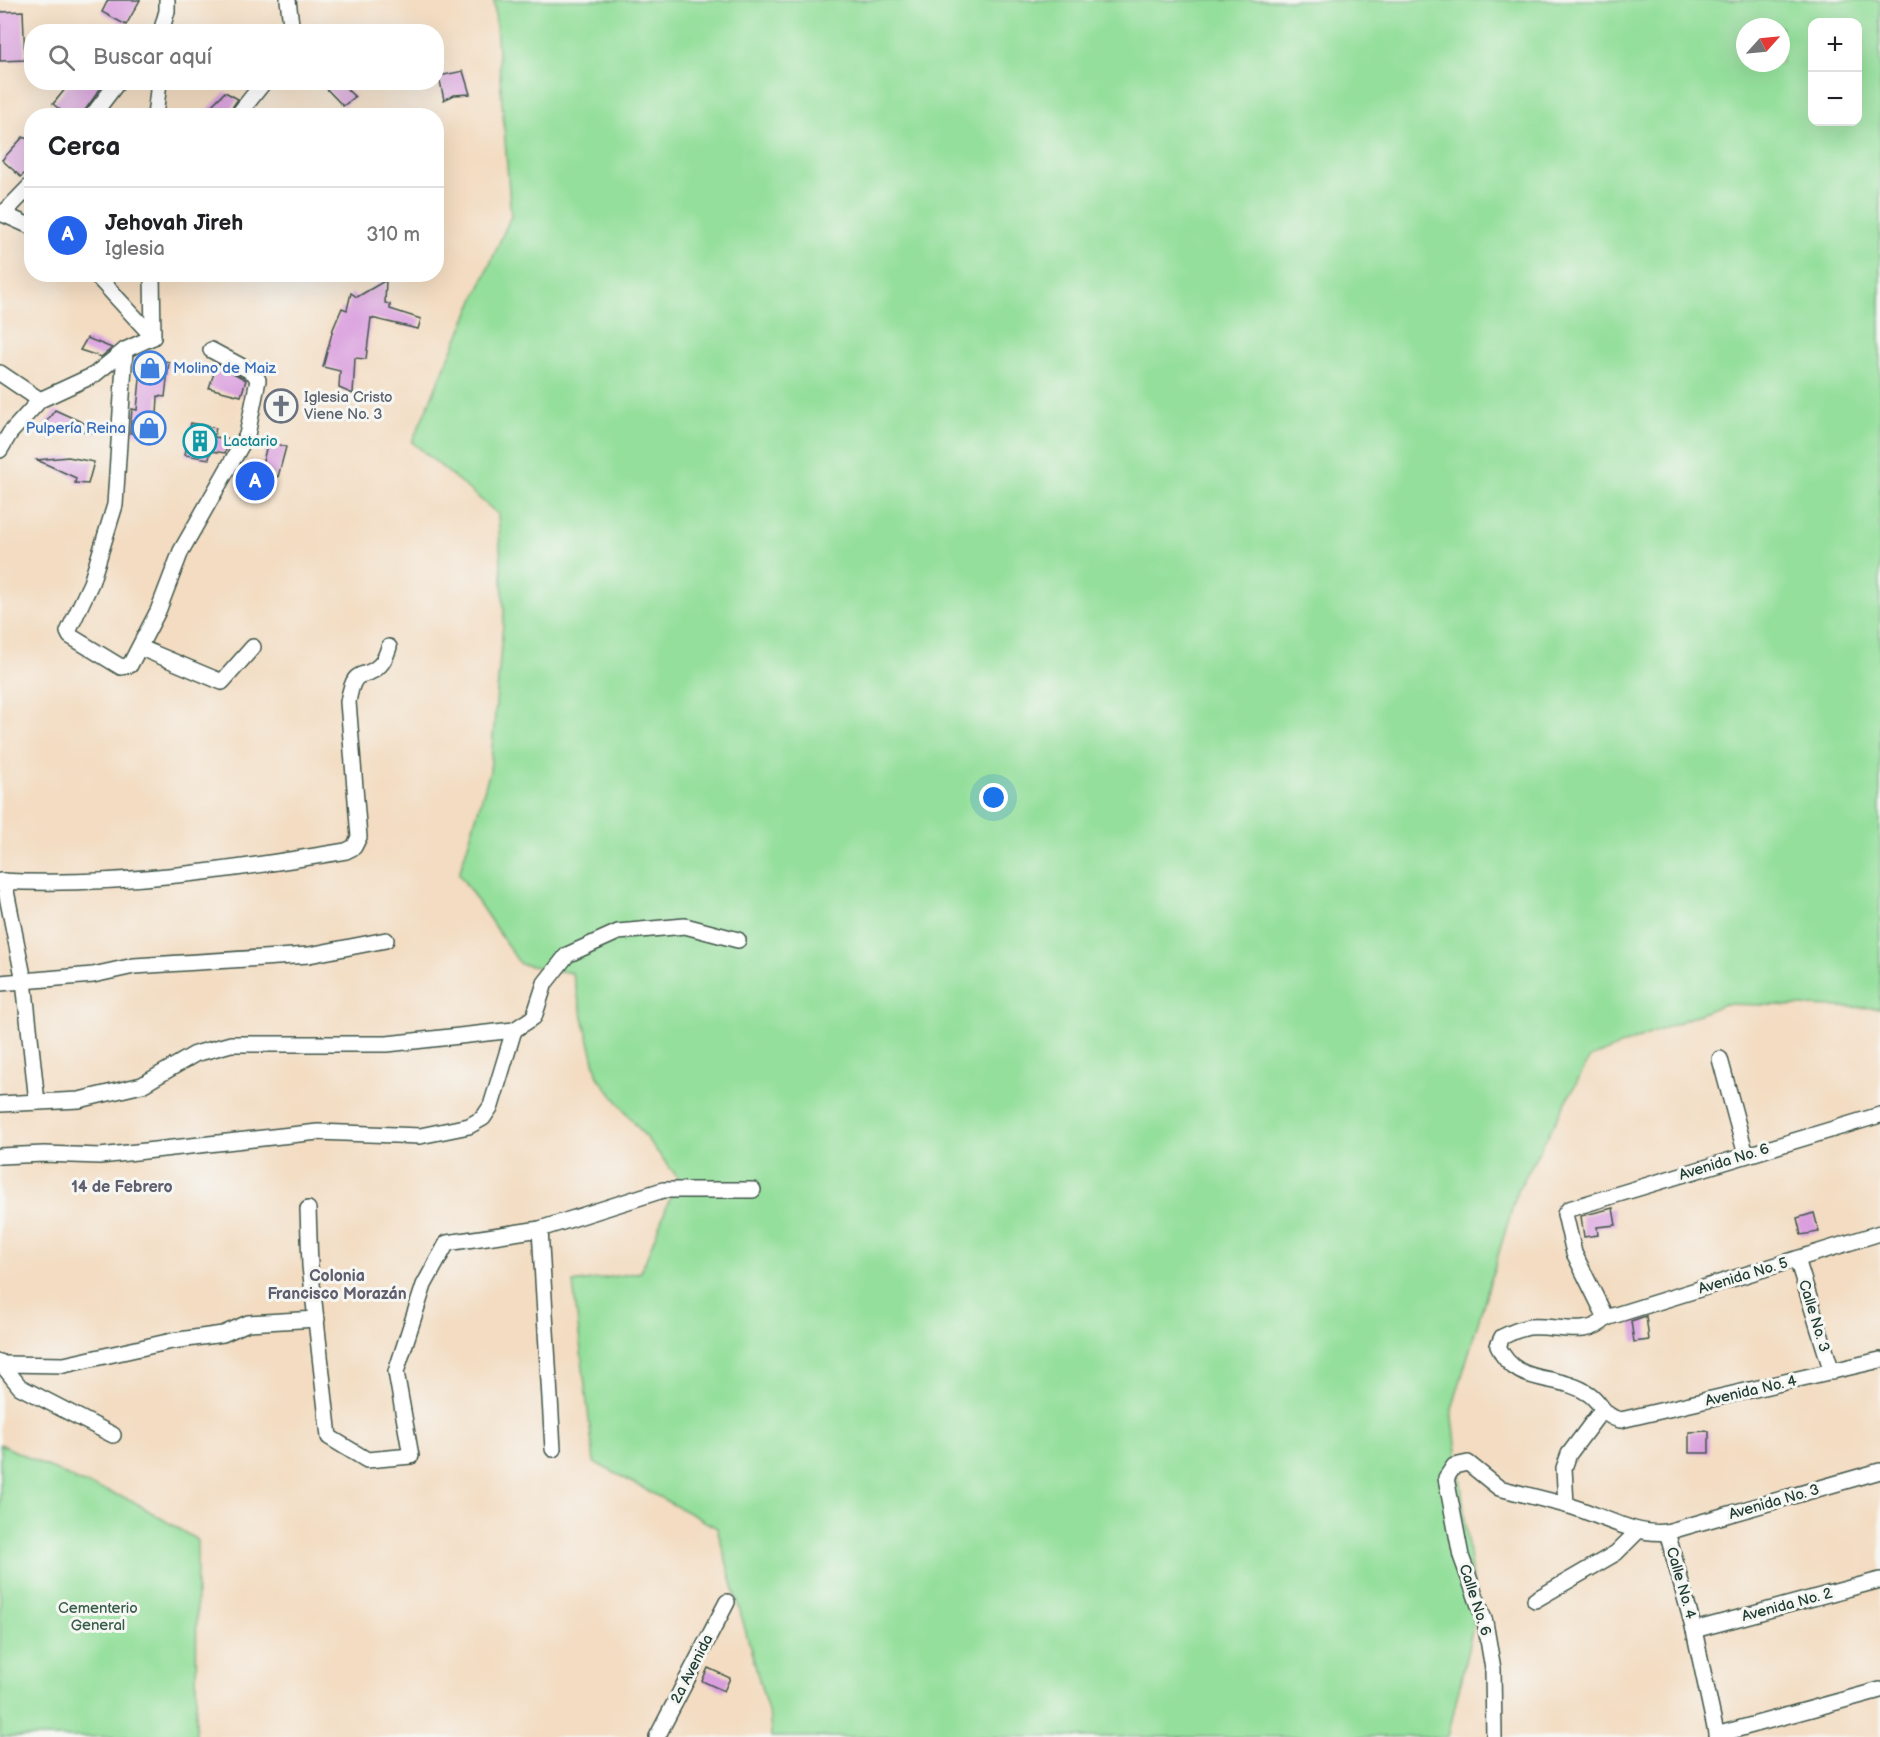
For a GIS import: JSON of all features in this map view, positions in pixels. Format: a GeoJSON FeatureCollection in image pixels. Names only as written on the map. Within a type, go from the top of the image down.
{"type":"FeatureCollection","features":[{"type":"Feature","properties":{"kind":"street"},"geometry":{"type":"LineString","coordinates":[[163,24],[167,0]]}},
{"type":"Feature","properties":{"kind":"street"},"geometry":{"type":"LineString","coordinates":[[288,0],[291,24]]}},
{"type":"Feature","properties":{"kind":"street"},"geometry":{"type":"LineString","coordinates":[[98,108],[112,90]]}},
{"type":"Feature","properties":{"kind":"street"},"geometry":{"type":"LineString","coordinates":[[156,108],[158,90]]}},
{"type":"Feature","properties":{"kind":"street"},"geometry":{"type":"LineString","coordinates":[[243,108],[258,90]]}},
{"type":"Feature","properties":{"kind":"street"},"geometry":{"type":"LineString","coordinates":[[24,192],[2,213],[24,223]]}},
{"type":"Feature","properties":{"kind":"street"},"geometry":{"type":"LineString","coordinates":[[102,282],[153,337]]}},
{"type":"Feature","properties":{"kind":"street"},"geometry":{"type":"LineString","coordinates":[[152,282],[153,337]]}},
{"type":"Feature","properties":{"kind":"street"},"geometry":{"type":"LineString","coordinates":[[0,450],[10,433],[40,400],[94,375],[125,350],[153,337]]}},
{"type":"Feature","properties":{"kind":"street"},"geometry":{"type":"LineString","coordinates":[[125,350],[115,505],[95,572],[68,632],[69,636],[121,667],[130,665],[141,648],[181,551],[247,435],[258,380],[254,373],[211,350]]}},
{"type":"Feature","properties":{"kind":"street"},"geometry":{"type":"LineString","coordinates":[[0,373],[40,400]]}},
{"type":"Feature","properties":{"kind":"street"},"geometry":{"type":"LineString","coordinates":[[141,648],[222,682],[253,647]]}},
{"type":"Feature","properties":{"kind":"street"},"geometry":{"type":"LineString","coordinates":[[37,1102],[24,981],[2,881],[134,878],[268,864],[346,851],[354,847],[359,837],[348,702],[351,686],[357,675],[381,664],[389,647]]}},
{"type":"Feature","properties":{"kind":"street"},"geometry":{"type":"LineString","coordinates":[[0,1104],[79,1100],[142,1085],[195,1054],[231,1044],[387,1044],[514,1030],[534,1017],[546,983],[567,955],[618,932],[685,926],[738,940]]}},
{"type":"Feature","properties":{"kind":"street"},"geometry":{"type":"LineString","coordinates":[[0,983],[93,975],[134,966],[309,954],[386,940]]}},
{"type":"Feature","properties":{"kind":"street"},"geometry":{"type":"LineString","coordinates":[[0,1156],[44,1154],[100,1156],[318,1131],[420,1137],[469,1126],[483,1118],[491,1106],[514,1030]]}},
{"type":"Feature","properties":{"kind":"street"},"geometry":{"type":"LineString","coordinates":[[1720,1059],[1746,1155]]}},
{"type":"Feature","properties":{"kind":"street","name":"Avenida No. 6"},"geometry":{"type":"LineString","coordinates":[[1606,1318],[1574,1253],[1565,1214],[1569,1209],[1880,1115]]}},
{"type":"Feature","properties":{"kind":"street"},"geometry":{"type":"LineString","coordinates":[[308,1209],[310,1266],[329,1437],[367,1460],[411,1456],[396,1372],[424,1285],[447,1243],[540,1229],[663,1190],[753,1190]]}},
{"type":"Feature","properties":{"kind":"street"},"geometry":{"type":"LineString","coordinates":[[540,1229],[553,1449]]}},
{"type":"Feature","properties":{"kind":"street","name":"Avenida No. 5"},"geometry":{"type":"LineString","coordinates":[[1606,1318],[1880,1233]]}},
{"type":"Feature","properties":{"kind":"street","name":"Calle No. 3"},"geometry":{"type":"LineString","coordinates":[[1797,1259],[1832,1372]]}},
{"type":"Feature","properties":{"kind":"street"},"geometry":{"type":"LineString","coordinates":[[1566,1505],[1564,1468],[1569,1454],[1602,1410],[1591,1395],[1568,1384],[1529,1376],[1512,1368],[1498,1346],[1502,1337],[1521,1329],[1564,1327],[1588,1330],[1599,1326],[1606,1318]]}},
{"type":"Feature","properties":{"kind":"street"},"geometry":{"type":"LineString","coordinates":[[2,1363],[64,1365],[172,1341],[223,1334],[248,1323],[317,1319]]}},
{"type":"Feature","properties":{"kind":"street","name":"Avenida No. 4"},"geometry":{"type":"LineString","coordinates":[[1602,1410],[1612,1419],[1621,1420],[1880,1360]]}},
{"type":"Feature","properties":{"kind":"street"},"geometry":{"type":"LineString","coordinates":[[2,1363],[20,1388],[113,1435]]}},
{"type":"Feature","properties":{"kind":"street","name":"Calle No. 6"},"geometry":{"type":"LineString","coordinates":[[1494,1737],[1493,1670],[1485,1622],[1461,1556],[1446,1478],[1454,1466],[1468,1463],[1499,1488],[1566,1505]]}},
{"type":"Feature","properties":{"kind":"street","name":"Avenida No. 3"},"geometry":{"type":"LineString","coordinates":[[1667,1532],[1880,1472]]}},
{"type":"Feature","properties":{"kind":"street","name":"Calle No. 4"},"geometry":{"type":"LineString","coordinates":[[1566,1505],[1611,1519],[1637,1532],[1667,1532],[1694,1630],[1716,1736]]}},
{"type":"Feature","properties":{"kind":"street"},"geometry":{"type":"LineString","coordinates":[[1534,1600],[1616,1553],[1637,1532]]}},
{"type":"Feature","properties":{"kind":"street","name":"Avenida No. 2"},"geometry":{"type":"LineString","coordinates":[[1694,1630],[1880,1580]]}},
{"type":"Feature","properties":{"kind":"street","name":"2a Avenida"},"geometry":{"type":"LineString","coordinates":[[657,1737],[727,1602]]}},
{"type":"Feature","properties":{"kind":"street"},"geometry":{"type":"LineString","coordinates":[[1716,1736],[1880,1690]]}},
{"type":"Feature","properties":{"kind":"green space"},"geometry":{"type":"Polygon","coordinates":[[[494,0],[1880,0],[1880,1008],[1724,1004],[1590,1058],[1517,1192],[1452,1409],[1476,1613],[1448,1737],[771,1737],[770,1719],[717,1528],[594,1462],[573,1283],[641,1272],[678,1178],[598,1077],[572,973],[520,964],[459,874],[490,771],[504,613],[498,514],[412,442],[511,216],[494,0]]]}},
{"type":"Feature","properties":{"kind":"green space","name":"Cementerio General"},"geometry":{"type":"Polygon","coordinates":[[[0,1444],[78,1481],[131,1500],[197,1540],[196,1737],[0,1737],[0,1444]]]}},
{"type":"Feature","properties":{"kind":"building"},"geometry":{"type":"Polygon","coordinates":[[[108,0],[140,0],[127,24],[102,12],[108,0]]]}},
{"type":"Feature","properties":{"kind":"building"},"geometry":{"type":"Polygon","coordinates":[[[23,11],[24,60],[0,61],[0,12],[23,11]]]}},
{"type":"Feature","properties":{"kind":"building"},"geometry":{"type":"Polygon","coordinates":[[[463,71],[470,94],[454,95],[444,100],[442,90],[444,90],[444,75],[463,71]]]}},
{"type":"Feature","properties":{"kind":"building"},"geometry":{"type":"Polygon","coordinates":[[[64,90],[99,90],[87,108],[58,108],[53,104],[64,90]]]}},
{"type":"Feature","properties":{"kind":"building"},"geometry":{"type":"Polygon","coordinates":[[[328,90],[348,90],[355,97],[343,106],[328,90]]]}},
{"type":"Feature","properties":{"kind":"building"},"geometry":{"type":"Polygon","coordinates":[[[225,92],[238,99],[232,108],[209,108],[225,92]]]}},
{"type":"Feature","properties":{"kind":"building"},"geometry":{"type":"Polygon","coordinates":[[[24,137],[24,174],[21,177],[2,160],[24,137]]]}},
{"type":"Feature","properties":{"kind":"building"},"geometry":{"type":"Polygon","coordinates":[[[386,282],[385,303],[390,304],[390,309],[421,319],[418,329],[371,318],[366,359],[355,358],[353,394],[339,388],[340,371],[323,367],[333,329],[342,308],[347,310],[351,293],[357,297],[386,282]]]}},
{"type":"Feature","properties":{"kind":"building"},"geometry":{"type":"Polygon","coordinates":[[[87,338],[112,348],[101,357],[80,350],[87,338]]]}},
{"type":"Feature","properties":{"kind":"building"},"geometry":{"type":"Polygon","coordinates":[[[142,358],[169,362],[165,397],[158,396],[156,435],[130,433],[132,409],[137,410],[142,358]]]}},
{"type":"Feature","properties":{"kind":"building"},"geometry":{"type":"Polygon","coordinates":[[[217,364],[246,380],[241,396],[209,388],[217,364]]]}},
{"type":"Feature","properties":{"kind":"building"},"geometry":{"type":"Polygon","coordinates":[[[55,410],[97,429],[96,433],[63,428],[61,432],[44,425],[55,410]]]}},
{"type":"Feature","properties":{"kind":"building","name":"Lactario"},"geometry":{"type":"Polygon","coordinates":[[[191,423],[216,428],[214,437],[230,439],[225,453],[211,451],[209,459],[185,455],[191,423]]]}},
{"type":"Feature","properties":{"kind":"building"},"geometry":{"type":"Polygon","coordinates":[[[268,441],[286,447],[278,477],[261,469],[268,441]]]}},
{"type":"Feature","properties":{"kind":"building"},"geometry":{"type":"Polygon","coordinates":[[[68,457],[94,462],[88,484],[75,483],[76,478],[37,460],[68,457]]]}},
{"type":"Feature","properties":{"kind":"building"},"geometry":{"type":"Polygon","coordinates":[[[1613,1208],[1616,1225],[1597,1227],[1598,1235],[1584,1237],[1581,1216],[1613,1208]]]}},
{"type":"Feature","properties":{"kind":"building"},"geometry":{"type":"Polygon","coordinates":[[[1814,1213],[1819,1232],[1801,1235],[1797,1218],[1814,1213]]]}},
{"type":"Feature","properties":{"kind":"building"},"geometry":{"type":"Polygon","coordinates":[[[1646,1316],[1649,1340],[1634,1342],[1631,1321],[1646,1316]]]}},
{"type":"Feature","properties":{"kind":"building"},"geometry":{"type":"Polygon","coordinates":[[[1709,1431],[1709,1453],[1689,1453],[1689,1432],[1709,1431]]]}},
{"type":"Feature","properties":{"kind":"building"},"geometry":{"type":"Polygon","coordinates":[[[708,1668],[730,1678],[724,1691],[702,1681],[708,1668]]]}},
{"type":"Feature","properties":{"kind":"place","name":"Molino de Maiz"},"geometry":{"type":"Point","coordinates":[150,368]}},
{"type":"Feature","properties":{"kind":"place","name":"Iglesia Cristo Viene No. 3"},"geometry":{"type":"Point","coordinates":[281,406]}},
{"type":"Feature","properties":{"kind":"place","name":"Pulpería Reina"},"geometry":{"type":"Point","coordinates":[149,428]}},
{"type":"Feature","properties":{"kind":"place","name":"Lactario"},"geometry":{"type":"Point","coordinates":[200,441]}},
{"type":"Feature","properties":{"kind":"place","name":"Jehovah Jireh"},"geometry":{"type":"Point","coordinates":[255,481]}},
{"type":"Feature","properties":{"kind":"district","name":"14 de Febrero"},"geometry":{"type":"Point","coordinates":[122,1187]}},
{"type":"Feature","properties":{"kind":"district","name":"Colonia Francisco Morazán"},"geometry":{"type":"Point","coordinates":[337,1285]}}]}
